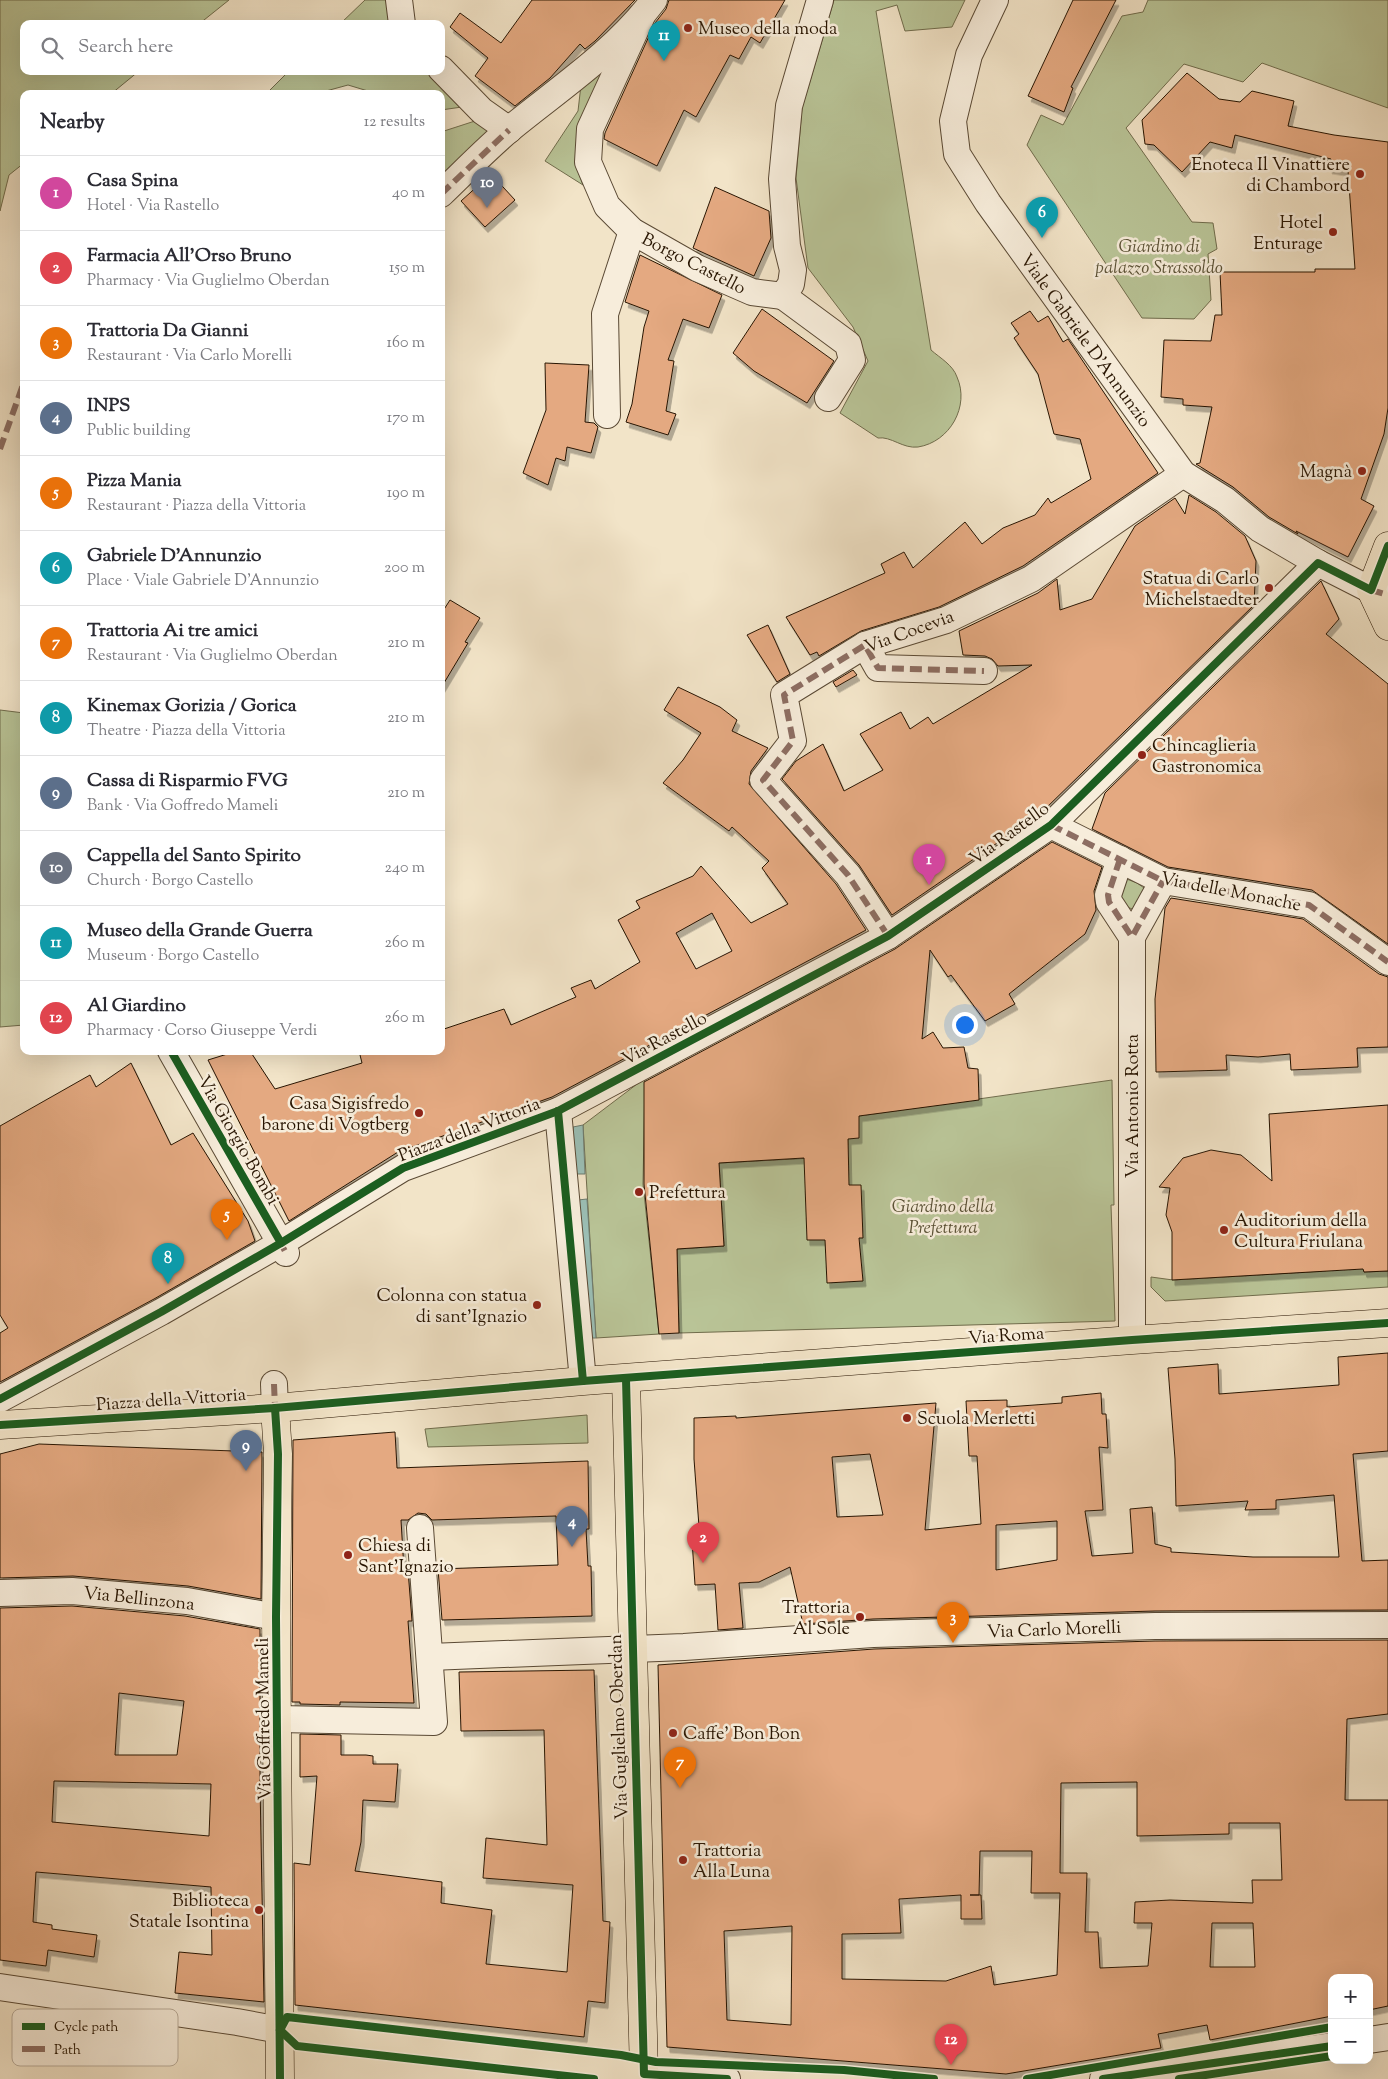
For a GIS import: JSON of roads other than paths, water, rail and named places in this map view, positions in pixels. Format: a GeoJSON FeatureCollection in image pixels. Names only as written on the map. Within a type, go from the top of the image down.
{"type":"FeatureCollection","features":[{"type":"Feature","properties":{"kind":"main road"},"geometry":{"type":"LineString","coordinates":[[1388,546],[1380,592],[1388,626]]}},
{"type":"Feature","properties":{"kind":"main road","name":"Via Roma"},"geometry":{"type":"LineString","coordinates":[[626,1379],[1132,1340],[1388,1323]]}},
{"type":"Feature","properties":{"kind":"main road","name":"Piazza della Vittoria"},"geometry":{"type":"LineString","coordinates":[[0,1425],[274,1396],[626,1379]]}},
{"type":"Feature","properties":{"kind":"main road","name":"Via Guglielmo Oberdan"},"geometry":{"type":"LineString","coordinates":[[626,1379],[631,1648],[644,2076]]}},
{"type":"Feature","properties":{"kind":"main road","name":"Via Goffredo Mameli"},"geometry":{"type":"LineString","coordinates":[[274,1396],[278,1454],[276,1617],[280,2079]]}},
{"type":"Feature","properties":{"kind":"main road"},"geometry":{"type":"LineString","coordinates":[[280,2030],[644,2076]]}},
{"type":"Feature","properties":{"kind":"street"},"geometry":{"type":"LineString","coordinates":[[399,0],[402,20]]}},
{"type":"Feature","properties":{"kind":"street"},"geometry":{"type":"LineString","coordinates":[[820,0],[789,106],[782,179],[787,246],[793,270],[791,284],[783,296],[848,344],[852,360],[828,398]]}},
{"type":"Feature","properties":{"kind":"street","name":"Viale Gabriele D'Annunzio"},"geometry":{"type":"LineString","coordinates":[[995,0],[969,55],[953,121],[957,154],[988,203],[1183,474],[1225,500],[1260,529],[1318,563],[1380,592]]}},
{"type":"Feature","properties":{"kind":"street","name":"Borgo Castello"},"geometry":{"type":"LineString","coordinates":[[648,9],[590,129],[588,162],[607,206],[632,231],[697,268],[752,292],[783,296]]}},
{"type":"Feature","properties":{"kind":"street","name":"Borgo Castello"},"geometry":{"type":"LineString","coordinates":[[445,190],[509,130],[578,74],[648,9]]}},
{"type":"Feature","properties":{"kind":"street"},"geometry":{"type":"LineString","coordinates":[[445,73],[482,111],[509,130]]}},
{"type":"Feature","properties":{"kind":"street","name":"Borgo Castello"},"geometry":{"type":"LineString","coordinates":[[607,415],[605,314],[632,231]]}},
{"type":"Feature","properties":{"kind":"street","name":"Via Cocevia"},"geometry":{"type":"LineString","coordinates":[[888,936],[848,875],[763,780],[793,741],[784,696],[865,646],[946,620],[1031,579],[1183,474]]}},
{"type":"Feature","properties":{"kind":"street","name":"Via Rastello"},"geometry":{"type":"LineString","coordinates":[[556,1115],[888,936],[1051,824],[1318,563]]}},
{"type":"Feature","properties":{"kind":"street","name":"Via Cocevia"},"geometry":{"type":"LineString","coordinates":[[865,646],[878,668],[984,670]]}},
{"type":"Feature","properties":{"kind":"street","name":"Via delle Monache"},"geometry":{"type":"LineString","coordinates":[[1051,824],[1163,881],[1309,905],[1388,962]]}},
{"type":"Feature","properties":{"kind":"street"},"geometry":{"type":"LineString","coordinates":[[1120,859],[1108,896],[1109,902],[1132,937]]}},
{"type":"Feature","properties":{"kind":"street","name":"Via Antonio Rotta"},"geometry":{"type":"LineString","coordinates":[[1132,1340],[1132,937],[1163,881]]}},
{"type":"Feature","properties":{"kind":"street","name":"Via Giorgio Bombi"},"geometry":{"type":"LineString","coordinates":[[173,1055],[283,1248]]}},
{"type":"Feature","properties":{"kind":"street","name":"Piazza della Vittoria"},"geometry":{"type":"LineString","coordinates":[[0,1398],[283,1248],[403,1168],[556,1115],[583,1381]]}},
{"type":"Feature","properties":{"kind":"street"},"geometry":{"type":"LineString","coordinates":[[278,1719],[434,1722],[420,1528]]}},
{"type":"Feature","properties":{"kind":"street","name":"Via Bellinzona"},"geometry":{"type":"LineString","coordinates":[[0,1593],[92,1592],[187,1601],[276,1617]]}},
{"type":"Feature","properties":{"kind":"street","name":"Via Carlo Morelli"},"geometry":{"type":"LineString","coordinates":[[430,1658],[684,1647],[873,1634],[1146,1626],[1388,1626]]}},
{"type":"Feature","properties":{"kind":"street"},"geometry":{"type":"LineString","coordinates":[[0,1987],[149,2009]]}},
{"type":"Feature","properties":{"kind":"street"},"geometry":{"type":"LineString","coordinates":[[178,2013],[280,2030]]}},
{"type":"Feature","properties":{"kind":"street"},"geometry":{"type":"LineString","coordinates":[[1373,2040],[1388,2038]]}},
{"type":"Feature","properties":{"kind":"street"},"geometry":{"type":"LineString","coordinates":[[1103,2079],[1328,2047]]}},
{"type":"Feature","properties":{"kind":"street"},"geometry":{"type":"LineString","coordinates":[[644,2076],[727,2079]]}},
{"type":"Feature","properties":{"kind":"water"},"geometry":{"type":"Polygon","coordinates":[[[583,1125],[585,1174],[575,1174],[573,1127],[583,1125]]]}},
{"type":"Feature","properties":{"kind":"water"},"geometry":{"type":"Polygon","coordinates":[[[587,1199],[596,1338],[586,1338],[578,1200],[587,1199]]]}},
{"type":"Feature","properties":{"kind":"place","name":"Museo della moda"},"geometry":{"type":"Point","coordinates":[688,28]}},
{"type":"Feature","properties":{"kind":"place","name":"Museo della Grande Guerra"},"geometry":{"type":"Point","coordinates":[664,61]}},
{"type":"Feature","properties":{"kind":"place","name":"Enoteca Il Vinattiere di Chambord"},"geometry":{"type":"Point","coordinates":[1360,174]}},
{"type":"Feature","properties":{"kind":"place","name":"Cappella del Santo Spirito"},"geometry":{"type":"Point","coordinates":[487,208]}},
{"type":"Feature","properties":{"kind":"place","name":"Hotel Enturage"},"geometry":{"type":"Point","coordinates":[1333,232]}},
{"type":"Feature","properties":{"kind":"place","name":"Gabriele D'Annunzio"},"geometry":{"type":"Point","coordinates":[1042,238]}},
{"type":"Feature","properties":{"kind":"place","name":"Magnà"},"geometry":{"type":"Point","coordinates":[1362,471]}},
{"type":"Feature","properties":{"kind":"place","name":"Statua di Carlo Michelstaedter"},"geometry":{"type":"Point","coordinates":[1269,588]}},
{"type":"Feature","properties":{"kind":"place","name":"Chincaglieria Gastronomica"},"geometry":{"type":"Point","coordinates":[1142,755]}},
{"type":"Feature","properties":{"kind":"place","name":"Casa Spina"},"geometry":{"type":"Point","coordinates":[929,885]}},
{"type":"Feature","properties":{"kind":"place","name":"Casa Sigisfredo barone di Vogtberg"},"geometry":{"type":"Point","coordinates":[419,1113]}},
{"type":"Feature","properties":{"kind":"place","name":"Prefettura"},"geometry":{"type":"Point","coordinates":[639,1192]}},
{"type":"Feature","properties":{"kind":"place","name":"Auditorium della Cultura Friulana"},"geometry":{"type":"Point","coordinates":[1224,1230]}},
{"type":"Feature","properties":{"kind":"place","name":"Pizza Mania"},"geometry":{"type":"Point","coordinates":[227,1240]}},
{"type":"Feature","properties":{"kind":"place","name":"Kinemax Gorizia / Gorica"},"geometry":{"type":"Point","coordinates":[168,1284]}},
{"type":"Feature","properties":{"kind":"place","name":"Colonna con statua di sant'Ignazio"},"geometry":{"type":"Point","coordinates":[537,1305]}},
{"type":"Feature","properties":{"kind":"place","name":"Scuola Merletti"},"geometry":{"type":"Point","coordinates":[907,1418]}},
{"type":"Feature","properties":{"kind":"place","name":"Cassa di Risparmio FVG"},"geometry":{"type":"Point","coordinates":[246,1471]}},
{"type":"Feature","properties":{"kind":"place","name":"INPS"},"geometry":{"type":"Point","coordinates":[572,1547]}},
{"type":"Feature","properties":{"kind":"place","name":"Chiesa di Sant'Ignazio"},"geometry":{"type":"Point","coordinates":[348,1555]}},
{"type":"Feature","properties":{"kind":"place","name":"Farmacia All'Orso Bruno"},"geometry":{"type":"Point","coordinates":[703,1563]}},
{"type":"Feature","properties":{"kind":"place","name":"Trattoria Al Sole"},"geometry":{"type":"Point","coordinates":[860,1617]}},
{"type":"Feature","properties":{"kind":"place","name":"Trattoria Da Gianni"},"geometry":{"type":"Point","coordinates":[953,1643]}},
{"type":"Feature","properties":{"kind":"place","name":"Caffe' Bon Bon"},"geometry":{"type":"Point","coordinates":[673,1733]}},
{"type":"Feature","properties":{"kind":"place","name":"Trattoria Ai tre amici"},"geometry":{"type":"Point","coordinates":[680,1788]}},
{"type":"Feature","properties":{"kind":"place","name":"Trattoria Alla Luna"},"geometry":{"type":"Point","coordinates":[683,1860]}},
{"type":"Feature","properties":{"kind":"place","name":"Biblioteca Statale Isontina"},"geometry":{"type":"Point","coordinates":[259,1910]}},
{"type":"Feature","properties":{"kind":"place","name":"Al Giardino"},"geometry":{"type":"Point","coordinates":[951,2065]}},
{"type":"Feature","properties":{"kind":"park label","name":"Giardino di palazzo Strassoldo"},"geometry":{"type":"Point","coordinates":[1159,256]}},
{"type":"Feature","properties":{"kind":"park label","name":"Giardino della Prefettura"},"geometry":{"type":"Point","coordinates":[943,1216]}}]}
